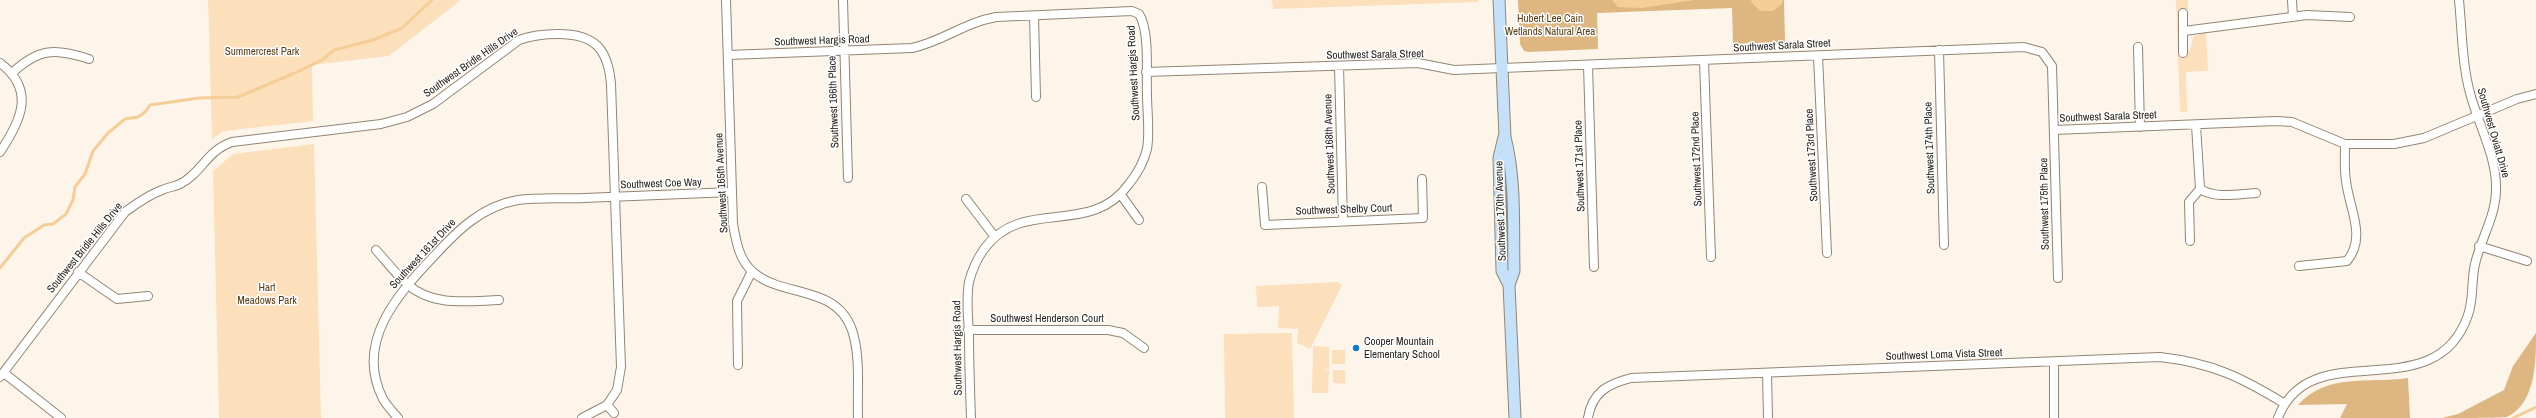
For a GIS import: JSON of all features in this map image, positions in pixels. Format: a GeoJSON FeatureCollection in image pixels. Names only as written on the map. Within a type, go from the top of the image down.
{"type":"FeatureCollection","features":[{"type":"Feature","properties":{"kind":"main road","name":"Southwest 170th Avenue"},"geometry":{"type":"LineString","coordinates":[[1499,0],[1504,136],[1510,158],[1512,180],[1514,271],[1509,284],[1515,418]]}},
{"type":"Feature","properties":{"kind":"street","name":"Southwest 165th Avenue"},"geometry":{"type":"LineString","coordinates":[[726,0],[733,224],[736,244],[743,259],[752,271],[769,281],[816,294],[830,301],[842,313],[851,329],[856,347],[858,418]]}},
{"type":"Feature","properties":{"kind":"street","name":"Southwest 166th Place"},"geometry":{"type":"LineString","coordinates":[[843,0],[843,51],[848,178]]}},
{"type":"Feature","properties":{"kind":"street"},"geometry":{"type":"LineString","coordinates":[[2292,0],[2294,17]]}},
{"type":"Feature","properties":{"kind":"street","name":"Southwest Oviatt Drive"},"geometry":{"type":"LineString","coordinates":[[2278,418],[2285,404],[2300,389],[2325,375],[2342,372],[2412,368],[2427,362],[2445,349],[2459,333],[2468,315],[2473,295],[2474,266],[2495,204],[2496,187],[2494,171],[2470,93],[2466,74],[2459,0]]}},
{"type":"Feature","properties":{"kind":"street","name":"Southwest Hargis Road"},"geometry":{"type":"LineString","coordinates":[[728,55],[912,48],[934,43],[962,26],[978,20],[1132,11],[1139,14],[1144,28],[1146,72],[1146,149],[1133,179],[1121,195],[1110,203],[1084,214],[1036,218],[1022,221],[995,236],[973,267],[968,291],[971,418]]}},
{"type":"Feature","properties":{"kind":"street"},"geometry":{"type":"LineString","coordinates":[[2183,13],[2183,53]]}},
{"type":"Feature","properties":{"kind":"street"},"geometry":{"type":"LineString","coordinates":[[2184,31],[2316,15],[2350,18]]}},
{"type":"Feature","properties":{"kind":"street"},"geometry":{"type":"LineString","coordinates":[[1034,16],[1036,97]]}},
{"type":"Feature","properties":{"kind":"street","name":"Southwest Bridle Hills Drive"},"geometry":{"type":"LineString","coordinates":[[2,375],[78,272],[125,212],[142,200],[162,190],[179,185],[194,174],[208,156],[223,145],[232,142],[381,124],[407,117],[434,104],[519,40],[534,34],[578,34],[592,41],[604,53],[610,67],[621,367],[617,390],[607,405]]}},
{"type":"Feature","properties":{"kind":"street","name":"Southwest Sarala Street"},"geometry":{"type":"LineString","coordinates":[[1146,72],[1418,63],[1454,70],[1704,61],[1938,50],[2024,48],[2042,52],[2052,66],[2054,130],[2276,121],[2292,122],[2345,144]]}},
{"type":"Feature","properties":{"kind":"street"},"geometry":{"type":"LineString","coordinates":[[2138,48],[2140,127]]}},
{"type":"Feature","properties":{"kind":"street","name":"Southwest 174th Place"},"geometry":{"type":"LineString","coordinates":[[1938,50],[1944,245]]}},
{"type":"Feature","properties":{"kind":"street"},"geometry":{"type":"LineString","coordinates":[[12,73],[24,62],[46,52],[63,51],[89,59]]}},
{"type":"Feature","properties":{"kind":"street","name":"Southwest 173rd Place"},"geometry":{"type":"LineString","coordinates":[[1818,56],[1827,253]]}},
{"type":"Feature","properties":{"kind":"street","name":"Southwest 172nd Place"},"geometry":{"type":"LineString","coordinates":[[1704,61],[1711,257]]}},
{"type":"Feature","properties":{"kind":"street"},"geometry":{"type":"LineString","coordinates":[[0,63],[12,73],[22,94],[21,116],[0,152]]}},
{"type":"Feature","properties":{"kind":"street","name":"Southwest 171st Place"},"geometry":{"type":"LineString","coordinates":[[1588,65],[1594,267]]}},
{"type":"Feature","properties":{"kind":"street","name":"Southwest 168th Avenue"},"geometry":{"type":"LineString","coordinates":[[1339,66],[1343,221]]}},
{"type":"Feature","properties":{"kind":"street"},"geometry":{"type":"LineString","coordinates":[[2299,266],[2346,261],[2356,244],[2355,216],[2346,181],[2345,144],[2411,142],[2517,99],[2536,94]]}},
{"type":"Feature","properties":{"kind":"street"},"geometry":{"type":"LineString","coordinates":[[2190,241],[2189,202],[2200,189],[2196,125]]}},
{"type":"Feature","properties":{"kind":"street","name":"Southwest 175th Place"},"geometry":{"type":"LineString","coordinates":[[2054,130],[2058,278]]}},
{"type":"Feature","properties":{"kind":"street","name":"Southwest Shelby Court"},"geometry":{"type":"LineString","coordinates":[[1262,187],[1265,225],[1423,218],[1422,179]]}},
{"type":"Feature","properties":{"kind":"street"},"geometry":{"type":"LineString","coordinates":[[2200,189],[2208,194],[2216,195],[2256,193]]}},
{"type":"Feature","properties":{"kind":"street","name":"Southwest Coe Way"},"geometry":{"type":"LineString","coordinates":[[615,197],[732,192]]}},
{"type":"Feature","properties":{"kind":"street"},"geometry":{"type":"LineString","coordinates":[[1121,195],[1140,220]]}},
{"type":"Feature","properties":{"kind":"street","name":"Southwest 161st Drive"},"geometry":{"type":"LineString","coordinates":[[398,418],[383,399],[374,364],[381,324],[392,304],[408,284],[459,229],[478,215],[517,200],[615,197]]}},
{"type":"Feature","properties":{"kind":"street"},"geometry":{"type":"LineString","coordinates":[[966,199],[995,236]]}},
{"type":"Feature","properties":{"kind":"street"},"geometry":{"type":"LineString","coordinates":[[2480,246],[2527,261]]}},
{"type":"Feature","properties":{"kind":"street"},"geometry":{"type":"LineString","coordinates":[[376,250],[408,284],[426,296],[449,301],[499,300]]}},
{"type":"Feature","properties":{"kind":"street"},"geometry":{"type":"LineString","coordinates":[[738,365],[738,301],[752,271]]}},
{"type":"Feature","properties":{"kind":"street"},"geometry":{"type":"LineString","coordinates":[[78,272],[117,298],[148,296]]}},
{"type":"Feature","properties":{"kind":"street","name":"Southwest Henderson Court"},"geometry":{"type":"LineString","coordinates":[[968,330],[1108,330],[1124,333],[1144,348]]}},
{"type":"Feature","properties":{"kind":"street","name":"Southwest Loma Vista Street"},"geometry":{"type":"LineString","coordinates":[[1588,418],[1598,394],[1612,383],[1632,378],[2160,357],[2177,359],[2237,376],[2285,404]]}},
{"type":"Feature","properties":{"kind":"street"},"geometry":{"type":"LineString","coordinates":[[2054,362],[2054,418]]}},
{"type":"Feature","properties":{"kind":"street"},"geometry":{"type":"LineString","coordinates":[[1767,373],[1768,418]]}},
{"type":"Feature","properties":{"kind":"street"},"geometry":{"type":"LineString","coordinates":[[2,375],[61,418]]}},
{"type":"Feature","properties":{"kind":"street"},"geometry":{"type":"LineString","coordinates":[[582,418],[607,405],[614,413]]}},
{"type":"Feature","properties":{"kind":"green space","name":"Summercrest Park"},"geometry":{"type":"Polygon","coordinates":[[[208,0],[461,0],[389,56],[312,65],[313,121],[233,130],[222,132],[212,139],[208,0]]]}},
{"type":"Feature","properties":{"kind":"green space"},"geometry":{"type":"Polygon","coordinates":[[[1272,0],[1478,0],[1478,2],[1273,9],[1272,0]]]}},
{"type":"Feature","properties":{"kind":"green space","name":"Hubert Lee Cain Wetlands Natural Area"},"geometry":{"type":"Polygon","coordinates":[[[1518,0],[1784,0],[1785,42],[1733,44],[1732,8],[1597,13],[1598,49],[1528,52],[1524,51],[1520,44],[1518,0]]]}},
{"type":"Feature","properties":{"kind":"green space"},"geometry":{"type":"Polygon","coordinates":[[[2176,0],[2188,0],[2188,9],[2179,10],[2180,51],[2190,51],[2193,37],[2206,32],[2208,71],[2186,72],[2187,112],[2180,112],[2176,0]]]}},
{"type":"Feature","properties":{"kind":"green space","name":"Hart Meadows Park"},"geometry":{"type":"Polygon","coordinates":[[[314,144],[321,418],[219,418],[213,171],[233,154],[314,144]]]}},
{"type":"Feature","properties":{"kind":"green space"},"geometry":{"type":"Polygon","coordinates":[[[1338,282],[1342,285],[1310,349],[1297,343],[1298,329],[1278,328],[1279,306],[1257,307],[1256,286],[1338,282]]]}},
{"type":"Feature","properties":{"kind":"green space"},"geometry":{"type":"Polygon","coordinates":[[[1292,333],[1294,418],[1225,418],[1224,334],[1292,333]]]}},
{"type":"Feature","properties":{"kind":"green space"},"geometry":{"type":"Polygon","coordinates":[[[2536,333],[2536,356],[2532,380],[2529,392],[2517,411],[2507,417],[2442,418],[2458,414],[2504,390],[2513,366],[2536,333]]]}},
{"type":"Feature","properties":{"kind":"green space"},"geometry":{"type":"Polygon","coordinates":[[[1313,346],[1329,347],[1329,369],[1322,370],[1329,370],[1328,393],[1312,393],[1313,346]]]}},
{"type":"Feature","properties":{"kind":"green space"},"geometry":{"type":"Polygon","coordinates":[[[1332,350],[1345,350],[1345,364],[1332,364],[1332,350]]]}},
{"type":"Feature","properties":{"kind":"green space"},"geometry":{"type":"Polygon","coordinates":[[[1333,370],[1345,370],[1345,384],[1333,383],[1333,370]]]}},
{"type":"Feature","properties":{"kind":"green space"},"geometry":{"type":"Polygon","coordinates":[[[2408,378],[2410,418],[2340,418],[2347,404],[2298,405],[2310,395],[2322,388],[2336,384],[2350,381],[2393,380],[2408,378]]]}},
{"type":"Feature","properties":{"kind":"shaded area"},"geometry":{"type":"Polygon","coordinates":[[[1612,0],[1695,0],[1641,8],[1618,7],[1612,0]]]}},
{"type":"Feature","properties":{"kind":"shaded area"},"geometry":{"type":"Polygon","coordinates":[[[1751,0],[1783,0],[1782,4],[1773,11],[1760,11],[1751,0]]]}},
{"type":"Feature","properties":{"kind":"waterway"},"geometry":{"type":"LineString","coordinates":[[0,268],[24,238],[44,225],[53,224],[66,214],[73,200],[75,187],[85,174],[93,151],[108,133],[125,119],[138,117],[145,112],[150,105],[199,98],[238,97],[322,60],[334,50],[373,40],[402,28],[432,0]]}},
{"type":"Feature","properties":{"kind":"waterway"},"geometry":{"type":"LineString","coordinates":[[2513,418],[2536,407]]}},
{"type":"Feature","properties":{"kind":"place","name":"Cooper Mountain Elementary School"},"geometry":{"type":"Point","coordinates":[1356,348]}}]}
